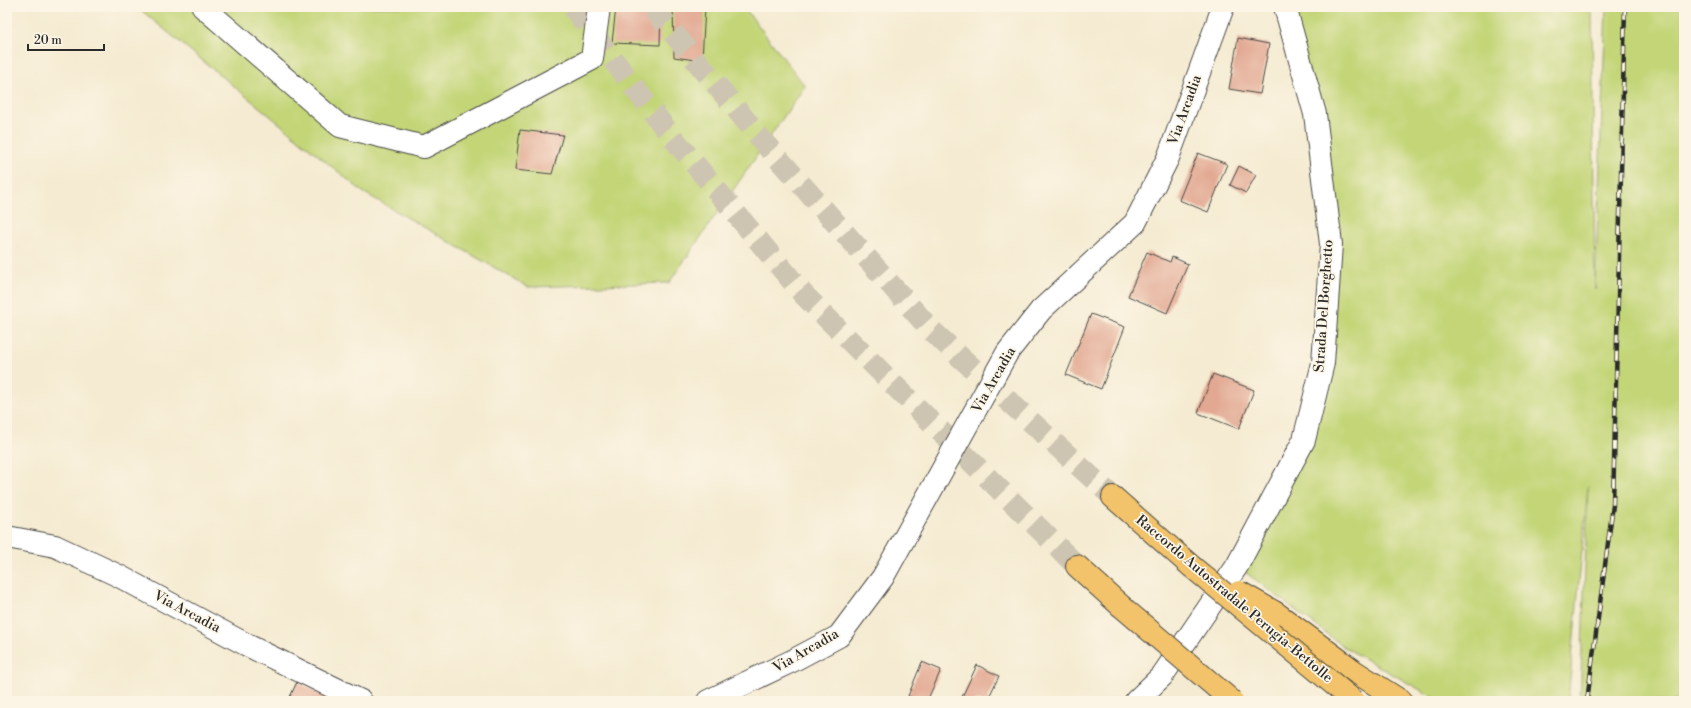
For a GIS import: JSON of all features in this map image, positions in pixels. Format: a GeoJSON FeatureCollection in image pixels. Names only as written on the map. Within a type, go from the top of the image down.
{"type":"FeatureCollection","features":[{"type":"Feature","properties":{"kind":"highway","name":"Raccordo Autostradale Perugia-Bettolle"},"geometry":{"type":"LineString","coordinates":[[1114,497],[1191,566],[1354,701]]}},
{"type":"Feature","properties":{"kind":"highway"},"geometry":{"type":"LineString","coordinates":[[1077,566],[1121,606],[1232,701]]}},
{"type":"Feature","properties":{"kind":"highway"},"geometry":{"type":"LineString","coordinates":[[1191,566],[1276,613],[1354,671],[1401,701]]}},
{"type":"Feature","properties":{"kind":"street"},"geometry":{"type":"LineString","coordinates":[[203,7],[340,126],[424,147],[592,59],[599,7]]}},
{"type":"Feature","properties":{"kind":"street","name":"Via Arcadia"},"geometry":{"type":"LineString","coordinates":[[708,701],[792,661],[839,636],[883,577],[1007,353],[1041,310],[1083,273],[1135,223],[1168,158],[1223,7]]}},
{"type":"Feature","properties":{"kind":"street","name":"Strada Del Borghetto"},"geometry":{"type":"LineString","coordinates":[[1144,699],[1162,676],[1237,566],[1304,440],[1323,363],[1331,244],[1315,114],[1285,7]]}},
{"type":"Feature","properties":{"kind":"street","name":"Via Arcadia"},"geometry":{"type":"LineString","coordinates":[[7,537],[55,546],[119,576],[247,645],[361,701]]}},
{"type":"Feature","properties":{"kind":"green space"},"geometry":{"type":"Polygon","coordinates":[[[137,7],[744,7],[805,86],[669,283],[528,287],[363,192],[137,7]]]}},
{"type":"Feature","properties":{"kind":"green space"},"geometry":{"type":"Polygon","coordinates":[[[1285,7],[1592,7],[1595,289],[1606,7],[1684,7],[1684,627],[1678,701],[1580,701],[1588,486],[1568,701],[1440,701],[1344,647],[1237,566],[1304,440],[1331,244],[1285,7]]]}},
{"type":"Feature","properties":{"kind":"building"},"geometry":{"type":"Polygon","coordinates":[[[616,7],[661,7],[660,45],[612,43],[616,7]]]}},
{"type":"Feature","properties":{"kind":"building"},"geometry":{"type":"Polygon","coordinates":[[[673,7],[705,7],[702,61],[674,57],[673,7]]]}},
{"type":"Feature","properties":{"kind":"building"},"geometry":{"type":"Polygon","coordinates":[[[1238,38],[1269,44],[1260,94],[1229,89],[1238,38]]]}},
{"type":"Feature","properties":{"kind":"building"},"geometry":{"type":"Polygon","coordinates":[[[520,130],[563,135],[552,174],[515,170],[520,130]]]}},
{"type":"Feature","properties":{"kind":"building"},"geometry":{"type":"Polygon","coordinates":[[[1198,153],[1227,164],[1208,212],[1179,200],[1198,153]]]}},
{"type":"Feature","properties":{"kind":"building"},"geometry":{"type":"Polygon","coordinates":[[[1239,166],[1256,175],[1246,193],[1230,185],[1239,166]]]}},
{"type":"Feature","properties":{"kind":"building"},"geometry":{"type":"Polygon","coordinates":[[[1147,252],[1170,262],[1172,257],[1188,264],[1167,313],[1128,296],[1147,252]]]}},
{"type":"Feature","properties":{"kind":"building"},"geometry":{"type":"Polygon","coordinates":[[[1091,314],[1125,327],[1101,389],[1066,375],[1091,314]]]}},
{"type":"Feature","properties":{"kind":"building"},"geometry":{"type":"Polygon","coordinates":[[[1213,374],[1254,390],[1239,429],[1198,413],[1213,374]]]}},
{"type":"Feature","properties":{"kind":"building"},"geometry":{"type":"Polygon","coordinates":[[[922,662],[941,670],[927,701],[920,701],[908,696],[922,662]]]}},
{"type":"Feature","properties":{"kind":"building"},"geometry":{"type":"Polygon","coordinates":[[[977,665],[999,676],[987,701],[965,701],[961,699],[977,665]]]}},
{"type":"Feature","properties":{"kind":"building"},"geometry":{"type":"Polygon","coordinates":[[[297,682],[337,701],[288,701],[297,682]]]}},
{"type":"Feature","properties":{"kind":"tunnel"},"geometry":{"type":"LineString","coordinates":[[573,7],[668,132],[803,294],[1077,566]]}},
{"type":"Feature","properties":{"kind":"tunnel"},"geometry":{"type":"LineString","coordinates":[[652,7],[766,145],[932,331],[1113,497]]}},
{"type":"Feature","properties":{"kind":"railway"},"geometry":{"type":"LineString","coordinates":[[1587,701],[1613,505],[1625,7]]}}]}
